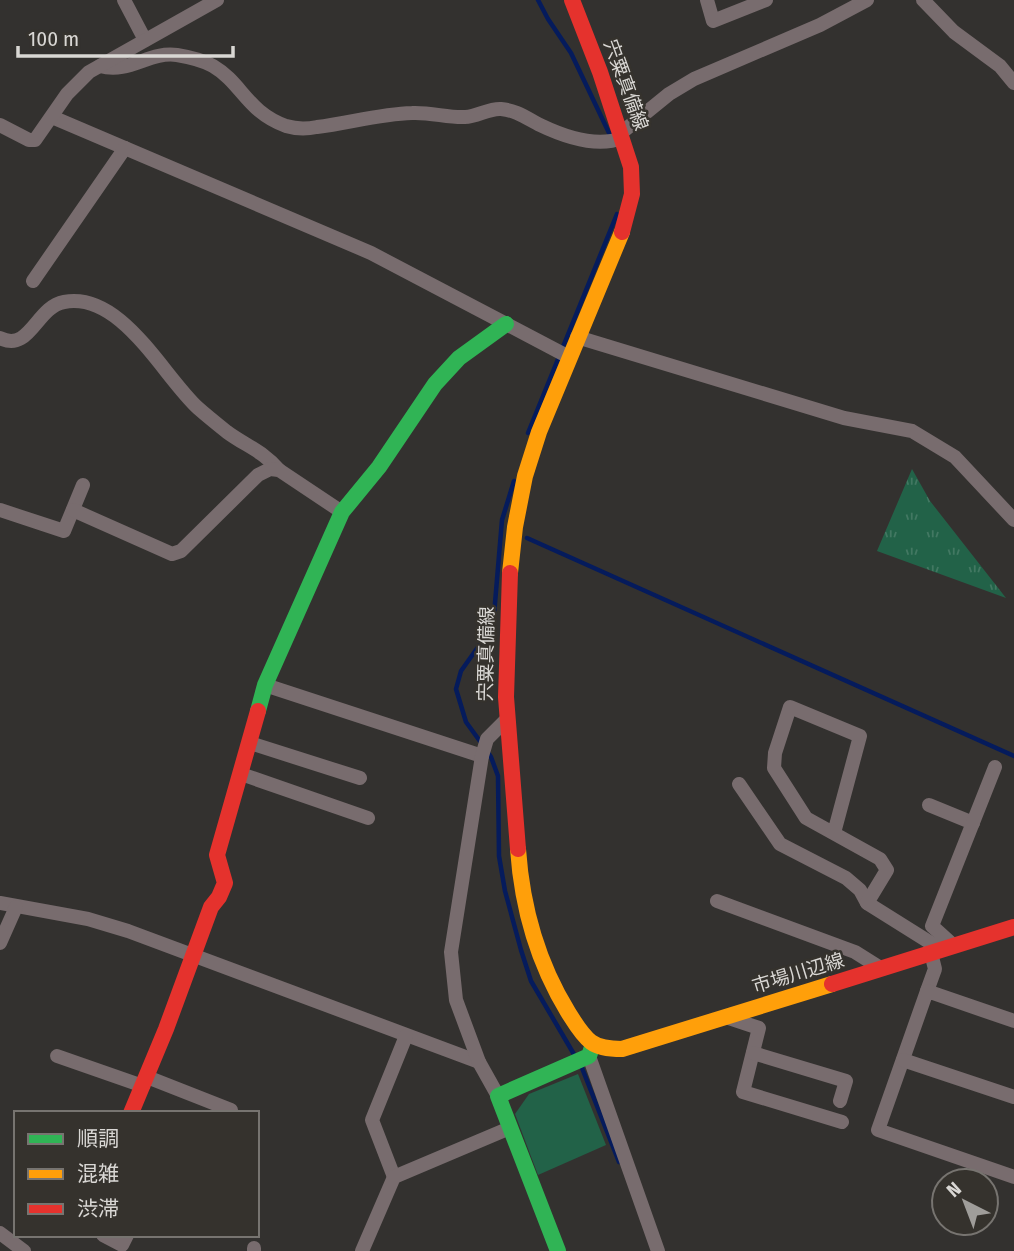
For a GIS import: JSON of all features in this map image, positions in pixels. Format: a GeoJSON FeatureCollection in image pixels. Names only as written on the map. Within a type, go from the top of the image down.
{"type":"FeatureCollection","features":[{"type":"Feature","properties":{"kind":"main road","name":"宍粟真備線"},"geometry":{"type":"LineString","coordinates":[[572,0],[617,138],[631,167],[633,180],[629,212],[578,337],[564,354],[525,476],[515,527],[508,587],[507,719],[519,864],[530,926],[563,1006],[591,1050]]}},
{"type":"Feature","properties":{"kind":"main road"},"geometry":{"type":"LineString","coordinates":[[132,1111],[211,907],[225,883],[217,855],[265,685],[342,512],[379,467],[435,384],[458,358],[506,324]]}},
{"type":"Feature","properties":{"kind":"main road","name":"市場川辺線"},"geometry":{"type":"LineString","coordinates":[[591,1050],[622,1049],[1014,927]]}},
{"type":"Feature","properties":{"kind":"main road"},"geometry":{"type":"LineString","coordinates":[[558,1251],[498,1096],[591,1050]]}},
{"type":"Feature","properties":{"kind":"street"},"geometry":{"type":"LineString","coordinates":[[124,0],[145,40]]}},
{"type":"Feature","properties":{"kind":"street"},"geometry":{"type":"LineString","coordinates":[[0,125],[29,140],[35,140],[67,94],[89,72],[217,0]]}},
{"type":"Feature","properties":{"kind":"street"},"geometry":{"type":"LineString","coordinates":[[706,0],[713,21],[766,0]]}},
{"type":"Feature","properties":{"kind":"street"},"geometry":{"type":"LineString","coordinates":[[100,66],[112,69],[127,67],[152,58],[174,55],[195,59],[212,65],[261,113],[289,127],[307,129],[412,113],[466,117],[498,109],[512,111],[555,132],[598,143],[617,138],[669,94],[694,79],[820,25],[867,0]]}},
{"type":"Feature","properties":{"kind":"street"},"geometry":{"type":"LineString","coordinates":[[923,0],[954,32],[1000,66],[1014,83]]}},
{"type":"Feature","properties":{"kind":"street"},"geometry":{"type":"LineString","coordinates":[[51,117],[371,253],[564,354]]}},
{"type":"Feature","properties":{"kind":"street"},"geometry":{"type":"LineString","coordinates":[[33,281],[125,148]]}},
{"type":"Feature","properties":{"kind":"street"},"geometry":{"type":"LineString","coordinates":[[0,338],[16,341],[28,335],[46,310],[64,302],[86,303],[105,310],[153,353],[172,382],[197,407],[228,433],[266,456],[279,470],[342,512]]}},
{"type":"Feature","properties":{"kind":"street"},"geometry":{"type":"LineString","coordinates":[[578,337],[844,418],[912,432],[955,457],[1011,513]]}},
{"type":"Feature","properties":{"kind":"street"},"geometry":{"type":"LineString","coordinates":[[74,510],[172,554],[181,551],[258,475],[270,469],[279,470]]}},
{"type":"Feature","properties":{"kind":"street"},"geometry":{"type":"LineString","coordinates":[[0,510],[64,531],[83,485]]}},
{"type":"Feature","properties":{"kind":"street"},"geometry":{"type":"LineString","coordinates":[[265,685],[483,750]]}},
{"type":"Feature","properties":{"kind":"street"},"geometry":{"type":"LineString","coordinates":[[834,834],[860,736],[790,707],[775,753],[774,768],[806,818],[834,834],[880,859],[887,870],[867,903]]}},
{"type":"Feature","properties":{"kind":"street"},"geometry":{"type":"LineString","coordinates":[[498,1096],[479,1062],[456,1000],[451,952],[483,750],[491,733],[507,719]]}},
{"type":"Feature","properties":{"kind":"street"},"geometry":{"type":"LineString","coordinates":[[250,743],[360,778]]}},
{"type":"Feature","properties":{"kind":"street"},"geometry":{"type":"LineString","coordinates":[[995,767],[932,926],[942,950],[878,1130],[1014,1177]]}},
{"type":"Feature","properties":{"kind":"street"},"geometry":{"type":"LineString","coordinates":[[241,774],[368,818]]}},
{"type":"Feature","properties":{"kind":"street"},"geometry":{"type":"LineString","coordinates":[[739,784],[780,844],[846,878],[860,890],[867,903],[942,950]]}},
{"type":"Feature","properties":{"kind":"street"},"geometry":{"type":"LineString","coordinates":[[929,805],[973,822]]}},
{"type":"Feature","properties":{"kind":"street"},"geometry":{"type":"LineString","coordinates":[[718,901],[855,952],[882,969]]}},
{"type":"Feature","properties":{"kind":"street"},"geometry":{"type":"LineString","coordinates":[[0,903],[88,919],[193,954],[479,1062]]}},
{"type":"Feature","properties":{"kind":"street"},"geometry":{"type":"LineString","coordinates":[[0,943],[16,907]]}},
{"type":"Feature","properties":{"kind":"street"},"geometry":{"type":"LineString","coordinates":[[927,991],[1014,1021]]}},
{"type":"Feature","properties":{"kind":"street"},"geometry":{"type":"LineString","coordinates":[[726,1017],[759,1028],[743,1092],[842,1122]]}},
{"type":"Feature","properties":{"kind":"street"},"geometry":{"type":"LineString","coordinates":[[394,1177],[372,1120],[406,1036]]}},
{"type":"Feature","properties":{"kind":"street"},"geometry":{"type":"LineString","coordinates":[[591,1050],[658,1251]]}},
{"type":"Feature","properties":{"kind":"street"},"geometry":{"type":"LineString","coordinates":[[753,1053],[846,1081],[840,1101]]}},
{"type":"Feature","properties":{"kind":"street"},"geometry":{"type":"LineString","coordinates":[[57,1056],[145,1081],[231,1110]]}},
{"type":"Feature","properties":{"kind":"street"},"geometry":{"type":"LineString","coordinates":[[903,1059],[1014,1097]]}},
{"type":"Feature","properties":{"kind":"street"},"geometry":{"type":"LineString","coordinates":[[362,1251],[394,1177],[510,1128]]}},
{"type":"Feature","properties":{"kind":"street"},"geometry":{"type":"LineString","coordinates":[[107,1237],[122,1245],[126,1237]]}},
{"type":"Feature","properties":{"kind":"green space"},"geometry":{"type":"Polygon","coordinates":[[[912,469],[930,501],[1006,598],[877,551],[912,469]]]}},
{"type":"Feature","properties":{"kind":"green space"},"geometry":{"type":"Polygon","coordinates":[[[578,1074],[606,1145],[538,1175],[515,1114],[529,1094],[578,1074]]]}},
{"type":"Feature","properties":{"kind":"waterway"},"geometry":{"type":"LineString","coordinates":[[538,0],[571,53],[610,135]]}},
{"type":"Feature","properties":{"kind":"waterway"},"geometry":{"type":"LineString","coordinates":[[528,433],[617,214]]}},
{"type":"Feature","properties":{"kind":"waterway"},"geometry":{"type":"LineString","coordinates":[[482,744],[466,722],[456,689],[461,671],[483,640],[494,615],[502,520],[514,481]]}},
{"type":"Feature","properties":{"kind":"waterway"},"geometry":{"type":"LineString","coordinates":[[527,538],[1014,756]]}},
{"type":"Feature","properties":{"kind":"waterway"},"geometry":{"type":"LineString","coordinates":[[487,751],[498,776],[499,856],[505,891],[521,950],[531,981],[575,1056]]}},
{"type":"Feature","properties":{"kind":"waterway"},"geometry":{"type":"LineString","coordinates":[[582,1068],[619,1162]]}},
{"type":"Feature","properties":{"kind":"traffic: fast"},"geometry":{"type":"LineString","coordinates":[[258,711],[265,685],[342,512],[379,467],[435,384],[459,358],[506,324]]}},
{"type":"Feature","properties":{"kind":"traffic: fast"},"geometry":{"type":"LineString","coordinates":[[558,1251],[498,1096],[589,1056],[593,1044]]}},
{"type":"Feature","properties":{"kind":"traffic: slow"},"geometry":{"type":"LineString","coordinates":[[510,573],[525,476],[539,432],[622,232]]}},
{"type":"Feature","properties":{"kind":"traffic: slow"},"geometry":{"type":"LineString","coordinates":[[518,849],[523,892],[533,934],[548,974],[578,1028],[587,1039],[598,1046],[622,1049],[832,984]]}},
{"type":"Feature","properties":{"kind":"traffic: jam"},"geometry":{"type":"LineString","coordinates":[[572,0],[600,72],[631,167],[632,194],[622,232]]}},
{"type":"Feature","properties":{"kind":"traffic: jam"},"geometry":{"type":"LineString","coordinates":[[510,573],[506,697],[518,849]]}},
{"type":"Feature","properties":{"kind":"traffic: jam"},"geometry":{"type":"LineString","coordinates":[[132,1111],[166,1029],[211,907],[225,883],[217,855],[258,711]]}},
{"type":"Feature","properties":{"kind":"traffic: jam"},"geometry":{"type":"LineString","coordinates":[[832,984],[1014,927]]}}]}
